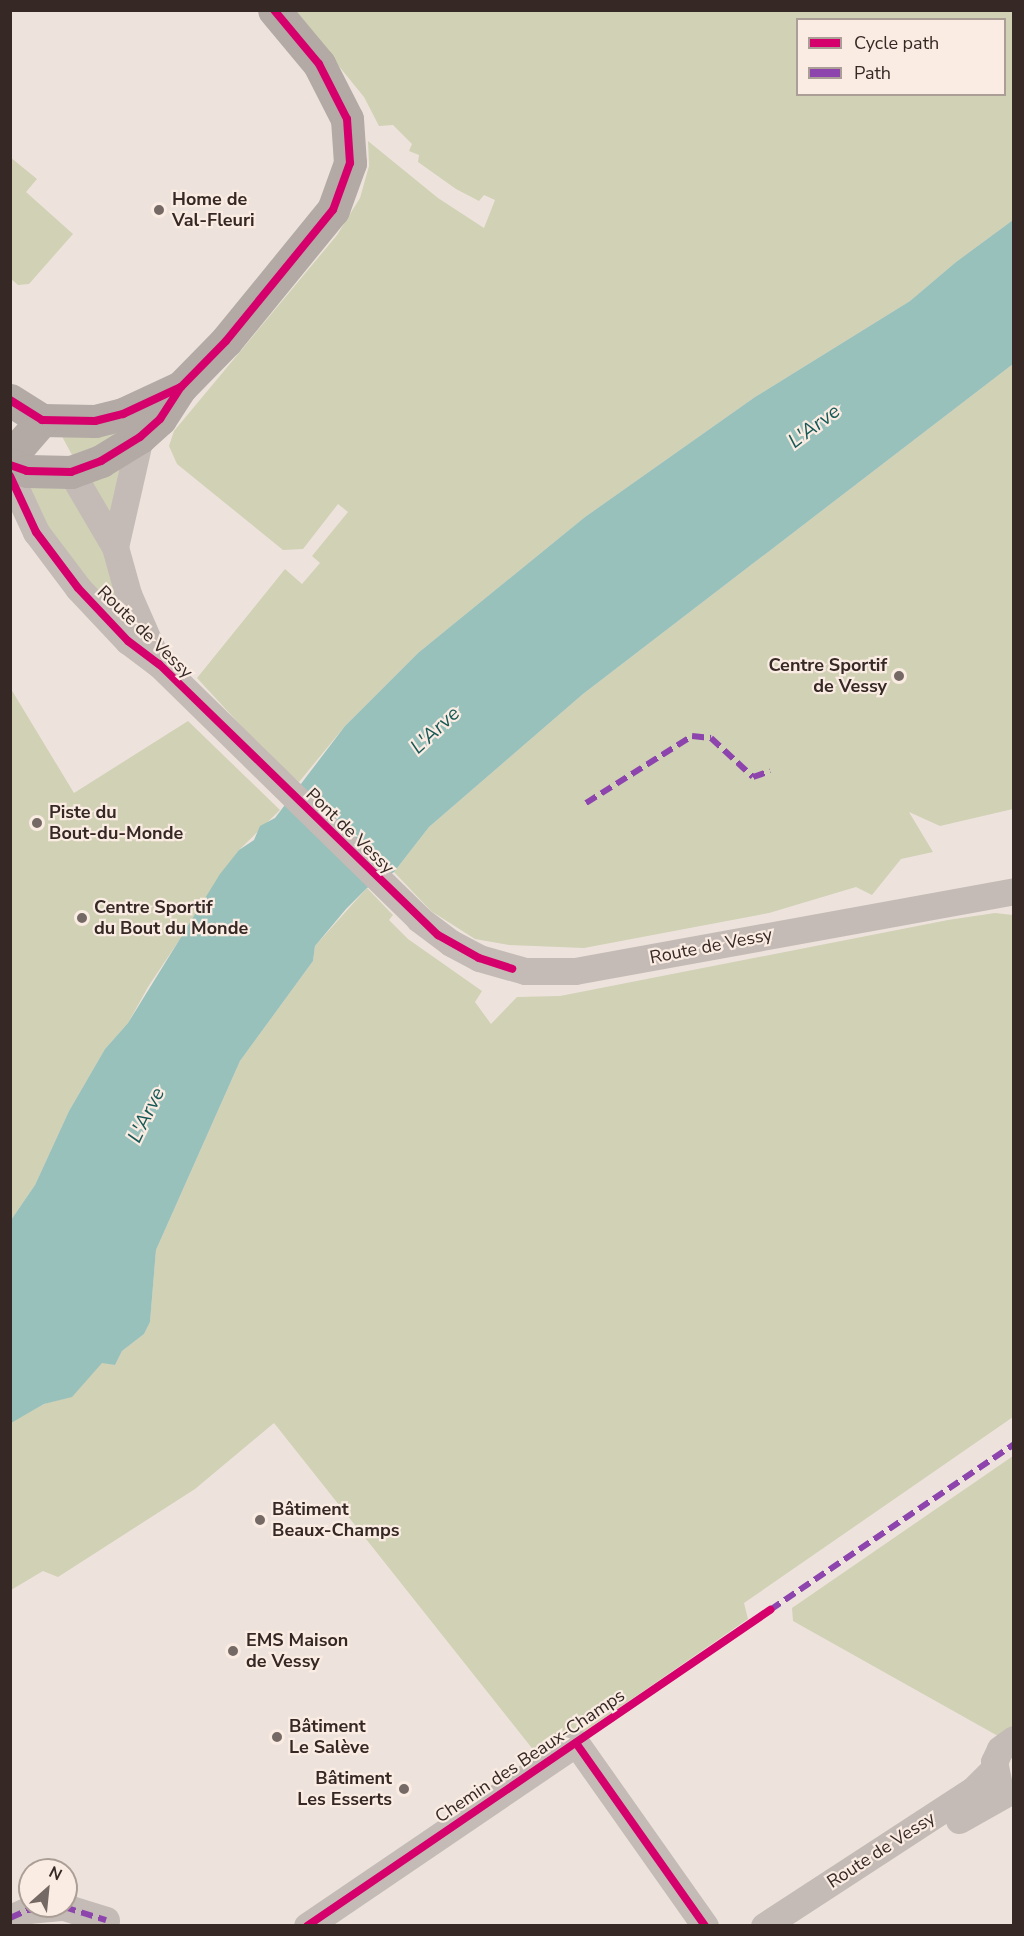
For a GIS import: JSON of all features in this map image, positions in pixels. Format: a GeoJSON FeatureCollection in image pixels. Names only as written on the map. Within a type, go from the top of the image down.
{"type":"FeatureCollection","features":[{"type":"Feature","properties":{"kind":"main road"},"geometry":{"type":"LineString","coordinates":[[10,465],[27,471],[71,472],[101,461],[141,437],[160,419],[181,387],[226,341],[319,230],[342,190],[348,170],[350,140],[340,100],[319,64],[274,10]]}},
{"type":"Feature","properties":{"kind":"main road"},"geometry":{"type":"LineString","coordinates":[[42,420],[95,422],[123,414],[181,387]]}},
{"type":"Feature","properties":{"kind":"main road"},"geometry":{"type":"LineString","coordinates":[[10,400],[42,420],[71,472]]}},
{"type":"Feature","properties":{"kind":"main road"},"geometry":{"type":"LineString","coordinates":[[10,457],[42,420]]}},
{"type":"Feature","properties":{"kind":"street","name":"Route de Vessy"},"geometry":{"type":"LineString","coordinates":[[115,547],[141,437]]}},
{"type":"Feature","properties":{"kind":"street","name":"Route de Vessy"},"geometry":{"type":"LineString","coordinates":[[71,472],[115,547],[128,594],[159,664]]}},
{"type":"Feature","properties":{"kind":"street","name":"Route de Vessy"},"geometry":{"type":"LineString","coordinates":[[10,476],[36,532],[78,588],[128,641],[159,664],[260,765]]}},
{"type":"Feature","properties":{"kind":"street","name":"Pont de Vessy"},"geometry":{"type":"LineString","coordinates":[[260,765],[419,919]]}},
{"type":"Feature","properties":{"kind":"street","name":"Route de Vessy"},"geometry":{"type":"LineString","coordinates":[[419,919],[451,943],[494,964],[525,971],[575,971],[1014,891]]}},
{"type":"Feature","properties":{"kind":"street","name":"Route de Vessy"},"geometry":{"type":"LineString","coordinates":[[764,1926],[973,1791],[994,1769],[1000,1749],[1014,1739]]}},
{"type":"Feature","properties":{"kind":"street","name":"Chemin des Beaux-Champs"},"geometry":{"type":"LineString","coordinates":[[307,1926],[576,1743],[705,1926]]}},
{"type":"Feature","properties":{"kind":"street"},"geometry":{"type":"LineString","coordinates":[[994,1769],[1010,1795]]}},
{"type":"Feature","properties":{"kind":"street","name":"Route de Vessy"},"geometry":{"type":"LineString","coordinates":[[797,1926],[982,1805],[1010,1795]]}},
{"type":"Feature","properties":{"kind":"street"},"geometry":{"type":"LineString","coordinates":[[16,1912],[64,1906],[106,1920]]}},
{"type":"Feature","properties":{"kind":"green space"},"geometry":{"type":"Polygon","coordinates":[[[294,11],[1013,11],[1013,220],[956,262],[910,301],[755,397],[585,517],[418,653],[345,726],[299,782],[269,756],[197,678],[285,569],[302,584],[320,563],[312,556],[348,512],[338,504],[303,549],[283,550],[177,464],[169,446],[174,431],[337,235],[360,198],[369,166],[368,141],[438,198],[484,228],[495,200],[484,195],[479,201],[456,189],[418,162],[419,155],[409,151],[412,144],[393,125],[379,126],[364,97],[294,11]]]}},
{"type":"Feature","properties":{"kind":"green space"},"geometry":{"type":"Polygon","coordinates":[[[10,157],[37,179],[26,192],[73,234],[29,284],[18,285],[11,279],[10,157]]]}},
{"type":"Feature","properties":{"kind":"green space"},"geometry":{"type":"Polygon","coordinates":[[[1013,364],[1013,809],[940,826],[909,812],[933,852],[901,859],[872,895],[856,887],[769,913],[584,948],[509,945],[475,939],[431,911],[394,872],[429,827],[583,694],[1013,364]]]}},
{"type":"Feature","properties":{"kind":"green space"},"geometry":{"type":"Polygon","coordinates":[[[91,428],[126,435],[72,455],[58,429],[91,428]]]}},
{"type":"Feature","properties":{"kind":"green space"},"geometry":{"type":"Polygon","coordinates":[[[129,460],[113,524],[85,480],[129,460]]]}},
{"type":"Feature","properties":{"kind":"green space"},"geometry":{"type":"Polygon","coordinates":[[[70,485],[99,531],[131,634],[40,523],[28,486],[70,485]]]}},
{"type":"Feature","properties":{"kind":"green space","name":"Centre Sportif du Bout du Monde"},"geometry":{"type":"Polygon","coordinates":[[[11,689],[74,793],[188,721],[280,810],[239,850],[148,987],[128,1023],[105,1049],[69,1111],[35,1185],[11,1220],[11,689]]]}},
{"type":"Feature","properties":{"kind":"green space"},"geometry":{"type":"Polygon","coordinates":[[[367,888],[393,915],[389,920],[408,939],[482,991],[475,1002],[491,1024],[517,997],[560,996],[948,920],[995,913],[1013,915],[1013,1417],[744,1603],[748,1619],[574,1739],[560,1736],[535,1752],[274,1423],[195,1489],[58,1577],[43,1571],[11,1590],[10,1423],[44,1404],[72,1396],[102,1362],[115,1365],[122,1351],[144,1334],[150,1322],[156,1250],[240,1061],[313,961],[315,946],[367,888]]]}},
{"type":"Feature","properties":{"kind":"green space"},"geometry":{"type":"Polygon","coordinates":[[[1013,1456],[1013,1728],[998,1736],[793,1621],[792,1608],[1013,1456]]]}},
{"type":"Feature","properties":{"kind":"water","name":"L'Arve"},"geometry":{"type":"Polygon","coordinates":[[[1013,220],[1013,364],[583,694],[429,827],[394,872],[367,888],[346,909],[315,946],[313,961],[240,1061],[156,1250],[150,1322],[144,1334],[122,1351],[115,1365],[102,1363],[72,1397],[44,1404],[11,1423],[11,1220],[35,1185],[69,1111],[105,1049],[128,1023],[220,874],[239,850],[254,840],[260,826],[275,818],[345,726],[418,653],[585,517],[755,397],[910,301],[956,262],[1013,220]]]}},
{"type":"Feature","properties":{"kind":"marked path"},"geometry":{"type":"LineString","coordinates":[[586,803],[692,736],[711,738],[753,777],[770,771]]}},
{"type":"Feature","properties":{"kind":"marked path"},"geometry":{"type":"LineString","coordinates":[[770,1610],[1014,1444]]}},
{"type":"Feature","properties":{"kind":"marked path"},"geometry":{"type":"LineString","coordinates":[[10,1918],[28,1910],[64,1907],[106,1920]]}},
{"type":"Feature","properties":{"kind":"cycle path"},"geometry":{"type":"LineString","coordinates":[[10,465],[27,471],[71,472],[101,461],[140,437],[160,419],[181,387],[226,341],[333,210],[350,163],[347,119],[319,64],[274,10]]}},
{"type":"Feature","properties":{"kind":"cycle path"},"geometry":{"type":"LineString","coordinates":[[10,400],[42,420],[95,421],[123,414],[181,387]]}},
{"type":"Feature","properties":{"kind":"cycle path"},"geometry":{"type":"LineString","coordinates":[[10,476],[36,532],[78,588],[128,641],[159,664],[438,935],[479,958],[512,969]]}},
{"type":"Feature","properties":{"kind":"cycle path"},"geometry":{"type":"LineString","coordinates":[[307,1926],[770,1610]]}},
{"type":"Feature","properties":{"kind":"cycle path"},"geometry":{"type":"LineString","coordinates":[[576,1743],[705,1926]]}},
{"type":"Feature","properties":{"kind":"place","name":"Home de Val-Fleuri"},"geometry":{"type":"Point","coordinates":[159,210]}},
{"type":"Feature","properties":{"kind":"place","name":"Centre Sportif de Vessy"},"geometry":{"type":"Point","coordinates":[899,676]}},
{"type":"Feature","properties":{"kind":"place","name":"Piste du Bout-du-Monde"},"geometry":{"type":"Point","coordinates":[37,823]}},
{"type":"Feature","properties":{"kind":"place","name":"Centre Sportif du Bout du Monde"},"geometry":{"type":"Point","coordinates":[82,918]}},
{"type":"Feature","properties":{"kind":"place","name":"Bâtiment Beaux-Champs"},"geometry":{"type":"Point","coordinates":[260,1520]}},
{"type":"Feature","properties":{"kind":"place","name":"EMS Maison de Vessy"},"geometry":{"type":"Point","coordinates":[233,1651]}},
{"type":"Feature","properties":{"kind":"place","name":"Bâtiment Le Salève"},"geometry":{"type":"Point","coordinates":[277,1737]}},
{"type":"Feature","properties":{"kind":"place","name":"Bâtiment Les Esserts"},"geometry":{"type":"Point","coordinates":[404,1789]}}]}
